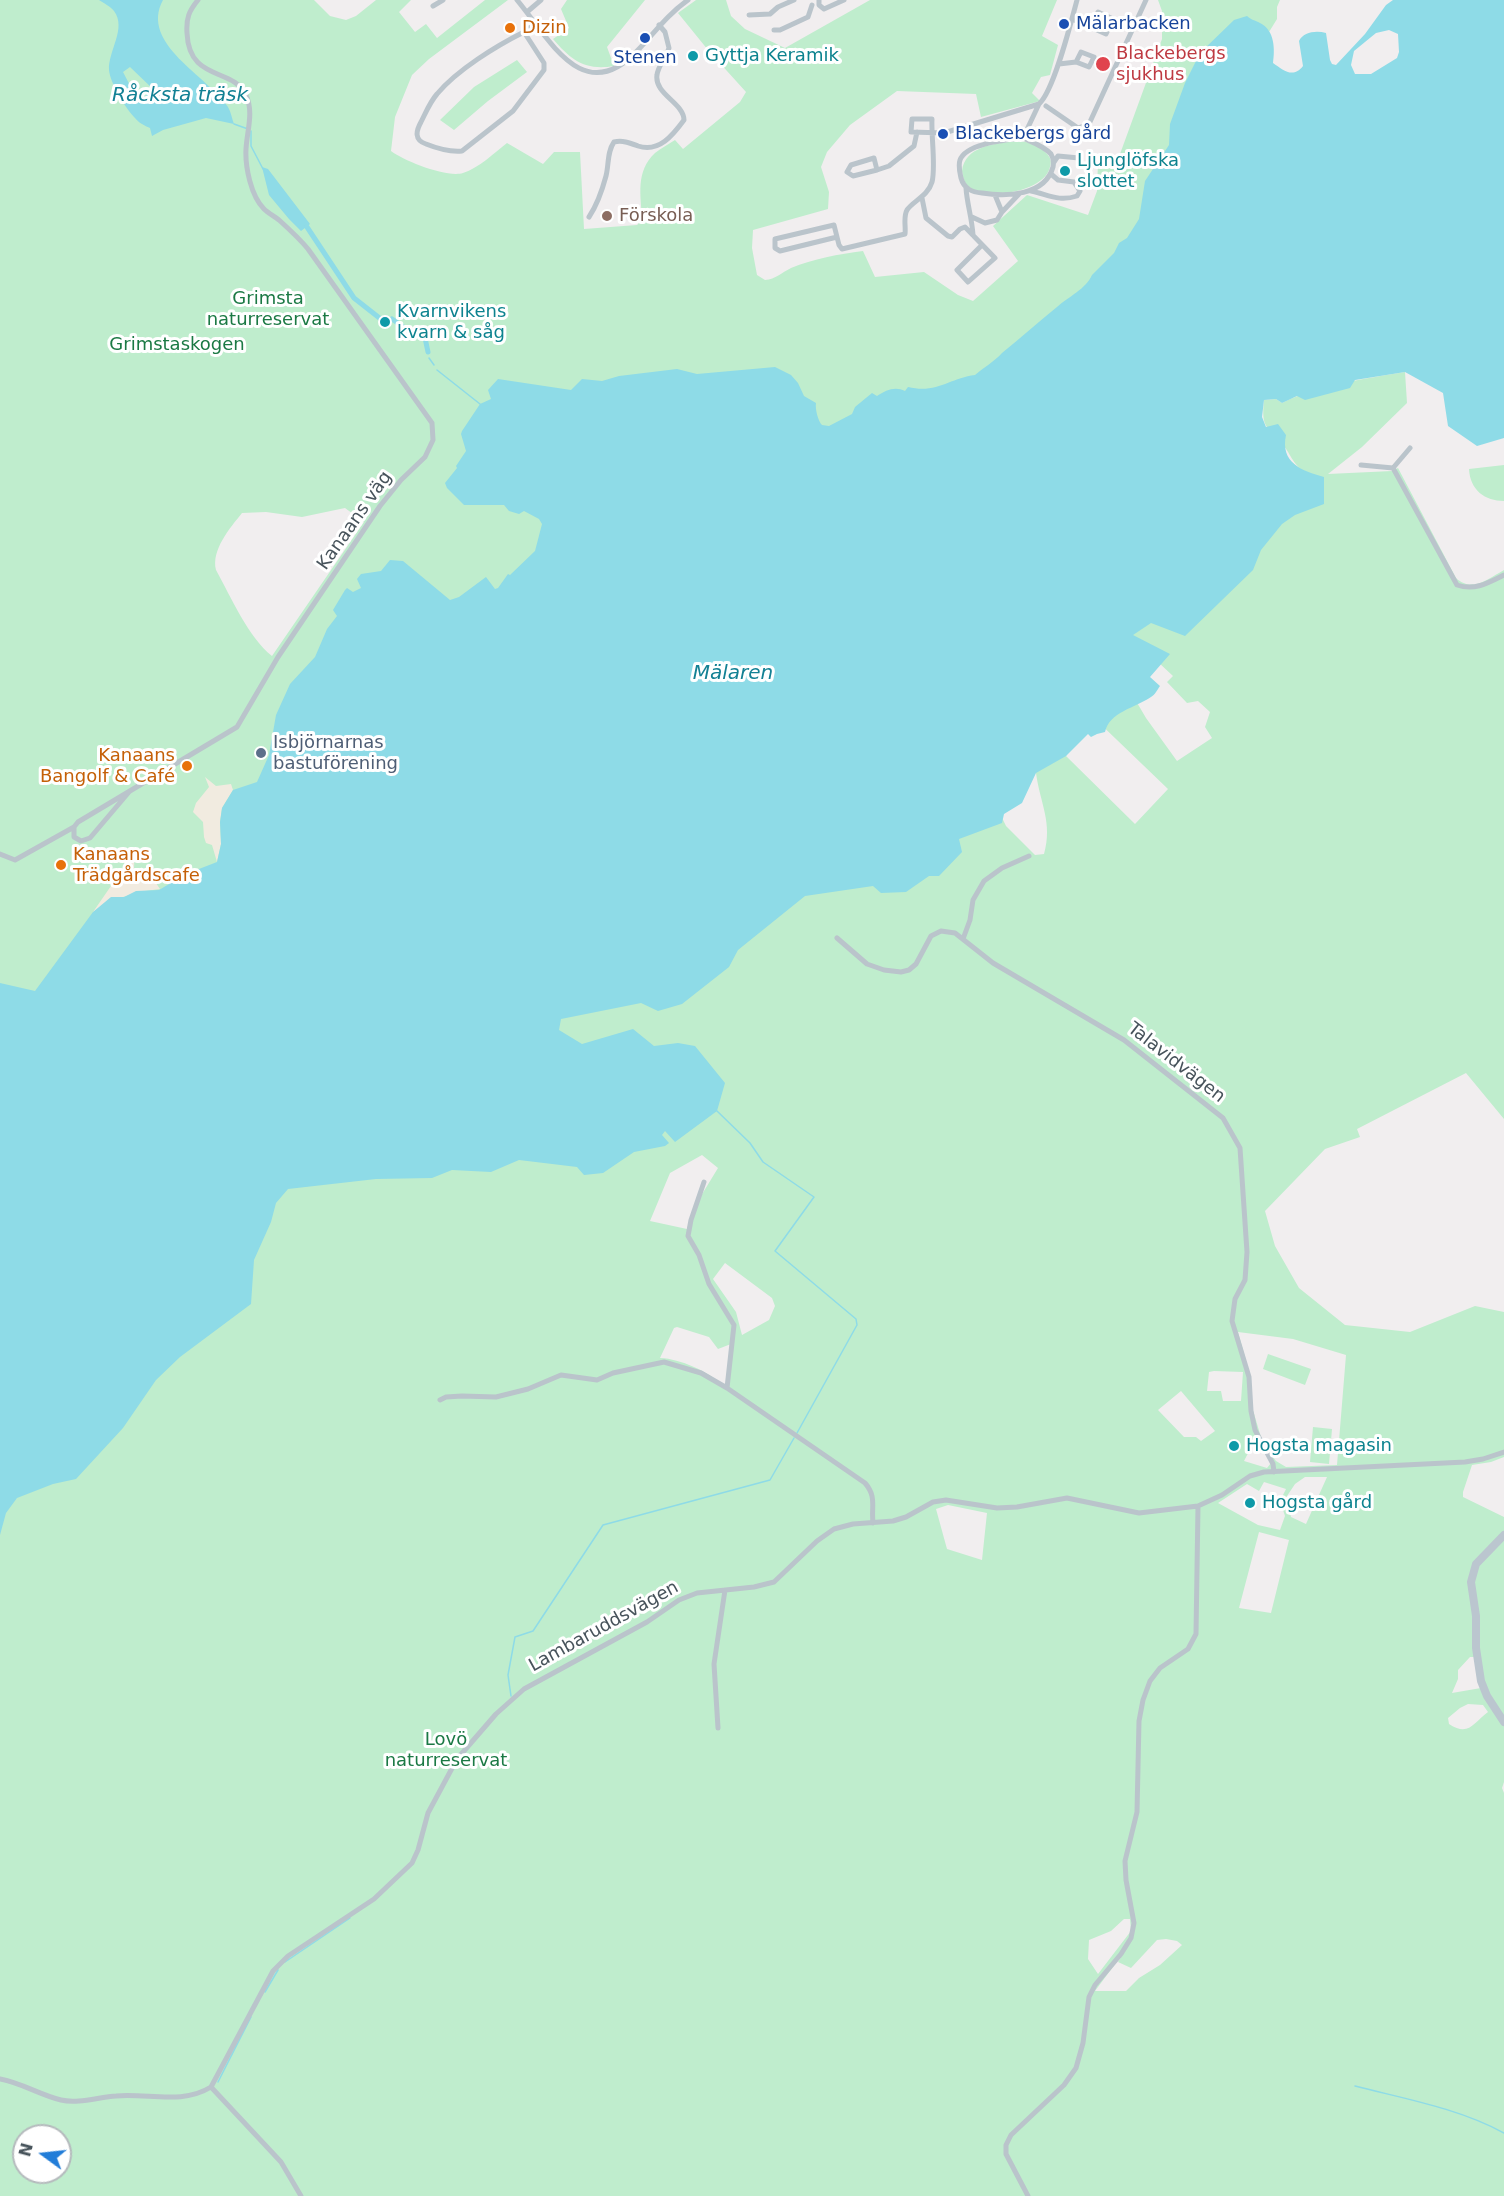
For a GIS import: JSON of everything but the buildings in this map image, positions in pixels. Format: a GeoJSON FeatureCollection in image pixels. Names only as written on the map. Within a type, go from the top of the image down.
{"type":"FeatureCollection","features":[{"type":"Feature","properties":{"kind":"street","name":"Kanaans väg"},"geometry":{"type":"LineString","coordinates":[[129,792],[90,838],[81,841],[74,837],[74,826],[129,792],[237,727],[278,657],[380,506],[424,457],[433,440],[432,423],[308,249],[296,234],[264,210],[255,197],[246,157],[249,102],[238,85],[196,61],[189,50],[187,17],[198,0]]}},
{"type":"Feature","properties":{"kind":"street"},"geometry":{"type":"LineString","coordinates":[[432,6],[443,0]]}},
{"type":"Feature","properties":{"kind":"street"},"geometry":{"type":"LineString","coordinates":[[517,0],[566,60],[576,67],[602,73],[621,66],[659,25],[685,2]]}},
{"type":"Feature","properties":{"kind":"street"},"geometry":{"type":"LineString","coordinates":[[527,12],[542,0]]}},
{"type":"Feature","properties":{"kind":"street"},"geometry":{"type":"LineString","coordinates":[[749,15],[770,14],[778,7],[794,0]]}},
{"type":"Feature","properties":{"kind":"street"},"geometry":{"type":"LineString","coordinates":[[819,0],[819,5],[824,9],[844,0]]}},
{"type":"Feature","properties":{"kind":"street"},"geometry":{"type":"LineString","coordinates":[[1023,138],[1042,105],[1059,64],[1077,0]]}},
{"type":"Feature","properties":{"kind":"street"},"geometry":{"type":"LineString","coordinates":[[837,237],[780,251],[775,248],[776,239],[834,225],[842,249],[905,234],[905,215],[908,208],[922,198],[932,181],[931,132],[932,119],[912,119],[911,132],[931,132],[950,131],[1042,105],[1078,128],[1089,124],[1146,0]]}},
{"type":"Feature","properties":{"kind":"street"},"geometry":{"type":"LineString","coordinates":[[774,30],[780,30],[808,17],[812,4]]}},
{"type":"Feature","properties":{"kind":"street"},"geometry":{"type":"LineString","coordinates":[[1072,19],[1091,27]]}},
{"type":"Feature","properties":{"kind":"street"},"geometry":{"type":"LineString","coordinates":[[524,32],[545,66],[513,111],[462,150],[455,152],[421,142],[416,136],[417,130],[430,103],[439,92],[492,48],[535,24]]}},
{"type":"Feature","properties":{"kind":"street"},"geometry":{"type":"LineString","coordinates":[[589,217],[598,201],[609,153],[614,142],[624,141],[649,148],[666,142],[684,120],[684,114],[665,94],[657,81],[657,73],[669,48],[665,32],[659,25]]}},
{"type":"Feature","properties":{"kind":"street"},"geometry":{"type":"LineString","coordinates":[[1059,64],[1076,62]]}},
{"type":"Feature","properties":{"kind":"street"},"geometry":{"type":"LineString","coordinates":[[877,170],[874,158],[851,165],[847,172],[853,176],[877,170],[889,166],[914,146],[917,132]]}},
{"type":"Feature","properties":{"kind":"street"},"geometry":{"type":"LineString","coordinates":[[1054,162],[1053,157],[1044,148],[1023,138],[997,141],[967,151],[959,164],[962,183],[966,188],[973,192],[995,195],[1031,190],[1051,174],[1058,156],[1079,158]]}},
{"type":"Feature","properties":{"kind":"street"},"geometry":{"type":"LineString","coordinates":[[1031,190],[1047,197],[1065,200],[1077,196],[1080,191],[1074,182],[1058,180],[1051,174]]}},
{"type":"Feature","properties":{"kind":"street"},"geometry":{"type":"LineString","coordinates":[[966,188],[973,235]]}},
{"type":"Feature","properties":{"kind":"street"},"geometry":{"type":"LineString","coordinates":[[972,217],[979,222],[989,223],[997,220],[1021,193]]}},
{"type":"Feature","properties":{"kind":"street"},"geometry":{"type":"LineString","coordinates":[[995,195],[1002,212]]}},
{"type":"Feature","properties":{"kind":"street"},"geometry":{"type":"LineString","coordinates":[[922,198],[926,218],[952,237],[965,227],[995,258],[968,282],[957,270],[982,245]]}},
{"type":"Feature","properties":{"kind":"street"},"geometry":{"type":"LineString","coordinates":[[1393,468],[1410,448]]}},
{"type":"Feature","properties":{"kind":"street"},"geometry":{"type":"LineString","coordinates":[[1361,465],[1393,468]]}},
{"type":"Feature","properties":{"kind":"street"},"geometry":{"type":"LineString","coordinates":[[1393,468],[1457,585],[1468,589],[1483,586],[1504,574]]}},
{"type":"Feature","properties":{"kind":"street"},"geometry":{"type":"LineString","coordinates":[[0,854],[15,860],[74,826]]}},
{"type":"Feature","properties":{"kind":"street"},"geometry":{"type":"LineString","coordinates":[[963,939],[970,920],[973,900],[984,881],[996,872],[1029,856]]}},
{"type":"Feature","properties":{"kind":"street","name":"Talavidvägen"},"geometry":{"type":"LineString","coordinates":[[837,938],[867,964],[884,970],[901,972],[914,967],[928,941],[936,933],[948,931],[963,939],[993,963],[1124,1040],[1163,1073],[1212,1109],[1230,1128],[1240,1148],[1247,1252],[1245,1280],[1234,1299],[1232,1321],[1249,1377],[1251,1411],[1255,1430],[1273,1464],[1274,1472]]}},
{"type":"Feature","properties":{"kind":"street"},"geometry":{"type":"LineString","coordinates":[[704,1182],[688,1236],[699,1255],[709,1284],[734,1325],[727,1388]]}},
{"type":"Feature","properties":{"kind":"street"},"geometry":{"type":"LineString","coordinates":[[440,1400],[446,1397],[462,1396],[496,1397],[528,1389],[561,1375],[597,1380],[621,1371],[664,1362],[701,1373],[727,1388],[865,1483],[872,1491],[873,1523]]}},
{"type":"Feature","properties":{"kind":"street","name":"Lambaruddsvägen"},"geometry":{"type":"LineString","coordinates":[[211,2088],[273,1971],[288,1956],[374,1899],[412,1863],[429,1813],[457,1759],[496,1714],[524,1689],[647,1622],[679,1600],[697,1593],[754,1587],[774,1582],[816,1540],[834,1529],[853,1524],[893,1521],[906,1517],[933,1502],[946,1500],[997,1508],[1017,1507],[1067,1498],[1139,1513],[1198,1506],[1222,1495],[1251,1476],[1274,1472],[1465,1462],[1504,1452]]}},
{"type":"Feature","properties":{"kind":"street"},"geometry":{"type":"LineString","coordinates":[[1028,2196],[1006,2154],[1006,2145],[1011,2135],[1064,2085],[1076,2068],[1083,2043],[1089,1997],[1095,1985],[1121,1954],[1134,1929],[1125,1861],[1137,1812],[1139,1721],[1150,1681],[1160,1668],[1188,1648],[1196,1634],[1198,1506]]}},
{"type":"Feature","properties":{"kind":"street"},"geometry":{"type":"LineString","coordinates":[[1504,1535],[1476,1564],[1471,1582],[1481,1681],[1487,1696],[1504,1722]]}},
{"type":"Feature","properties":{"kind":"street"},"geometry":{"type":"LineString","coordinates":[[718,1728],[714,1664],[725,1590]]}},
{"type":"Feature","properties":{"kind":"street"},"geometry":{"type":"LineString","coordinates":[[0,2079],[23,2085],[64,2101],[118,2095],[185,2097],[200,2094],[211,2088],[224,2099],[281,2162],[301,2196]]}},
{"type":"Feature","properties":{"kind":"green space","name":"Grimsta naturreservat"},"geometry":{"type":"Polygon","coordinates":[[[0,0],[314,0],[330,16],[346,20],[356,16],[376,0],[411,0],[399,12],[415,32],[426,24],[437,38],[485,0],[508,0],[429,59],[412,75],[395,117],[391,151],[426,168],[456,174],[475,168],[507,143],[543,164],[554,152],[580,152],[584,229],[637,225],[642,220],[641,184],[644,168],[649,160],[657,151],[675,140],[683,149],[740,102],[746,92],[678,13],[696,0],[726,0],[731,16],[745,29],[785,48],[870,0],[1057,0],[1042,36],[1058,45],[1050,75],[1041,77],[1032,93],[1040,101],[981,117],[976,94],[897,91],[850,125],[827,152],[821,167],[829,192],[828,209],[753,230],[752,248],[757,275],[765,280],[808,262],[863,251],[875,277],[924,272],[958,295],[973,301],[1018,261],[993,226],[1027,195],[1088,215],[1097,191],[1098,162],[1120,154],[1162,39],[1162,11],[1158,0],[1280,0],[1277,7],[1277,19],[1269,32],[1268,30],[1203,260],[327,810],[0,1070],[0,0]],[[345,508],[302,517],[266,512],[242,513],[227,532],[216,555],[216,570],[248,628],[272,656],[364,522],[345,508]]]}},
{"type":"Feature","properties":{"kind":"green space"},"geometry":{"type":"Polygon","coordinates":[[[567,0],[645,0],[607,47],[614,66],[595,67],[579,62],[566,53],[553,39],[569,28],[561,9],[567,0]]]}},
{"type":"Feature","properties":{"kind":"green space"},"geometry":{"type":"Polygon","coordinates":[[[517,60],[527,72],[454,130],[440,120],[474,87],[517,60]]]}},
{"type":"Feature","properties":{"kind":"green space"},"geometry":{"type":"Polygon","coordinates":[[[1015,141],[1027,142],[1048,155],[1051,165],[1045,176],[1037,183],[1014,192],[988,193],[977,191],[967,185],[962,171],[969,156],[982,148],[1015,141]]]}},
{"type":"Feature","properties":{"kind":"green space","name":"Lovö naturreservat"},"geometry":{"type":"Polygon","coordinates":[[[1206,323],[1415,366],[1262,389],[1247,426],[1303,471],[1266,426],[1263,417],[1264,400],[1276,399],[1282,403],[1311,391],[1405,372],[1407,403],[1362,447],[1328,474],[1392,471],[1398,468],[1456,578],[1468,584],[1480,583],[1504,570],[1504,1119],[1466,1073],[1357,1129],[1360,1137],[1325,1149],[1265,1211],[1275,1246],[1299,1288],[1345,1325],[1410,1332],[1475,1306],[1504,1312],[1504,1457],[1472,1465],[1463,1497],[1504,1517],[1504,1782],[1502,1788],[1504,1793],[1504,2196],[0,2196],[0,1218],[1206,323]],[[1158,662],[1129,689],[1146,718],[1177,761],[1212,738],[1205,727],[1210,712],[1198,701],[1187,703],[1167,682],[1173,676],[1158,662]],[[1091,715],[1066,756],[1135,824],[1168,789],[1091,715]],[[1038,744],[993,799],[1006,826],[1035,855],[1044,854],[1047,832],[1036,773],[1038,744]],[[702,1155],[670,1173],[650,1221],[687,1229],[693,1209],[718,1168],[702,1155]],[[725,1263],[713,1279],[736,1312],[742,1335],[769,1320],[775,1306],[772,1298],[725,1263]],[[677,1327],[674,1328],[660,1358],[693,1367],[723,1385],[726,1383],[731,1344],[718,1349],[709,1337],[677,1327]],[[1238,1332],[1250,1375],[1252,1407],[1263,1444],[1276,1461],[1286,1467],[1337,1465],[1346,1355],[1293,1339],[1238,1332]],[[1209,1372],[1207,1391],[1221,1391],[1223,1401],[1241,1401],[1243,1372],[1209,1372]],[[1181,1391],[1158,1410],[1184,1437],[1196,1437],[1201,1441],[1215,1431],[1181,1391]],[[1256,1438],[1244,1461],[1267,1468],[1271,1463],[1256,1438]],[[1305,1477],[1295,1484],[1283,1502],[1288,1504],[1291,1517],[1306,1524],[1327,1477],[1305,1477]],[[1264,1482],[1259,1491],[1247,1484],[1218,1503],[1258,1525],[1280,1530],[1285,1516],[1280,1501],[1286,1489],[1264,1482]],[[948,1505],[936,1509],[947,1549],[982,1560],[987,1513],[948,1505]],[[1259,1532],[1239,1608],[1271,1613],[1289,1540],[1259,1532]],[[1470,1657],[1458,1670],[1458,1679],[1452,1693],[1481,1688],[1474,1657],[1470,1657]],[[1468,1704],[1448,1718],[1449,1724],[1456,1728],[1466,1729],[1488,1712],[1483,1705],[1468,1704]],[[1124,1919],[1111,1931],[1089,1940],[1088,1959],[1098,1974],[1131,1931],[1130,1919],[1124,1919]],[[1157,1940],[1131,1968],[1118,1962],[1127,1948],[1095,1991],[1126,1991],[1182,1945],[1177,1941],[1157,1940]]]}},
{"type":"Feature","properties":{"kind":"green space"},"geometry":{"type":"Polygon","coordinates":[[[1504,465],[1504,501],[1491,499],[1480,493],[1472,483],[1469,469],[1504,465]]]}},
{"type":"Feature","properties":{"kind":"green space"},"geometry":{"type":"Polygon","coordinates":[[[1268,1354],[1311,1369],[1305,1385],[1263,1369],[1268,1354]]]}},
{"type":"Feature","properties":{"kind":"green space"},"geometry":{"type":"Polygon","coordinates":[[[1313,1427],[1332,1429],[1329,1464],[1310,1462],[1313,1427]]]}},
{"type":"Feature","properties":{"kind":"sand"},"geometry":{"type":"Polygon","coordinates":[[[205,777],[216,786],[231,784],[233,790],[222,808],[221,844],[217,862],[212,845],[206,843],[203,822],[193,812],[196,803],[209,787],[205,777]]]}},
{"type":"Feature","properties":{"kind":"sand"},"geometry":{"type":"Polygon","coordinates":[[[126,851],[133,858],[135,877],[154,880],[160,889],[123,897],[93,912],[122,870],[125,864],[120,858],[126,851]]]}},
{"type":"Feature","properties":{"kind":"water","name":"Råcksta träsk"},"geometry":{"type":"Polygon","coordinates":[[[99,0],[163,0],[158,16],[160,31],[168,45],[218,95],[228,107],[234,124],[206,118],[163,130],[152,136],[150,128],[137,120],[127,108],[110,76],[109,63],[119,25],[114,11],[99,0]],[[130,67],[123,72],[136,97],[141,101],[154,90],[130,67]]]}},
{"type":"Feature","properties":{"kind":"water","name":"Mälaren"},"geometry":{"type":"Polygon","coordinates":[[[1393,0],[1504,0],[1504,438],[1477,446],[1448,426],[1443,393],[1405,372],[1355,380],[1350,388],[1305,400],[1297,396],[1282,403],[1276,399],[1264,400],[1262,417],[1266,427],[1278,424],[1286,435],[1286,453],[1290,459],[1308,472],[1324,477],[1324,504],[1295,515],[1282,524],[1261,550],[1253,570],[1185,636],[1151,623],[1133,635],[1170,654],[1150,677],[1160,686],[1155,694],[1117,715],[1107,725],[1105,732],[1091,737],[1088,734],[1066,756],[1036,773],[1022,803],[1004,814],[1002,823],[959,839],[962,852],[939,876],[929,876],[906,892],[881,893],[873,886],[805,896],[738,950],[729,967],[682,1004],[658,1011],[641,1003],[561,1019],[559,1030],[582,1044],[633,1029],[654,1046],[678,1043],[695,1046],[725,1083],[717,1111],[675,1142],[665,1131],[662,1135],[669,1143],[665,1146],[634,1152],[603,1173],[584,1175],[577,1167],[519,1160],[491,1172],[452,1170],[432,1178],[376,1179],[288,1189],[276,1203],[271,1222],[254,1260],[251,1304],[180,1357],[156,1380],[123,1428],[76,1479],[53,1484],[17,1498],[6,1513],[0,1535],[0,983],[35,991],[93,912],[111,897],[124,897],[136,891],[159,890],[186,874],[217,862],[221,844],[222,808],[233,790],[257,782],[269,755],[276,715],[290,684],[315,657],[327,629],[337,616],[333,610],[345,590],[347,588],[353,592],[361,588],[357,579],[361,574],[381,571],[390,560],[403,561],[450,600],[459,597],[486,577],[495,589],[498,588],[508,574],[510,575],[535,551],[542,524],[539,519],[524,511],[519,514],[509,511],[504,505],[464,505],[445,483],[457,468],[456,466],[466,451],[462,431],[480,404],[491,399],[488,390],[498,379],[571,390],[582,379],[602,381],[619,376],[677,369],[697,374],[775,367],[791,375],[804,396],[816,403],[817,415],[822,425],[829,426],[852,414],[855,407],[872,393],[877,396],[887,390],[905,391],[908,387],[918,389],[935,387],[975,375],[1081,289],[1114,253],[1119,243],[1127,238],[1139,219],[1145,181],[1169,145],[1170,124],[1185,83],[1200,53],[1234,20],[1247,16],[1265,26],[1273,41],[1273,63],[1292,73],[1303,66],[1299,41],[1301,38],[1314,32],[1326,33],[1330,60],[1336,65],[1365,34],[1386,5],[1393,0]],[[1389,30],[1376,33],[1354,51],[1351,65],[1355,74],[1371,74],[1397,58],[1398,34],[1389,30]]]}},
{"type":"Feature","properties":{"kind":"water"},"geometry":{"type":"Polygon","coordinates":[[[262,167],[268,169],[310,224],[301,231],[269,195],[262,167]]]}},
{"type":"Feature","properties":{"kind":"waterway"},"geometry":{"type":"LineString","coordinates":[[234,124],[248,129]]}},
{"type":"Feature","properties":{"kind":"waterway"},"geometry":{"type":"LineString","coordinates":[[251,131],[251,146],[263,169]]}},
{"type":"Feature","properties":{"kind":"waterway"},"geometry":{"type":"LineString","coordinates":[[307,227],[354,298],[382,320]]}},
{"type":"Feature","properties":{"kind":"waterway"},"geometry":{"type":"LineString","coordinates":[[392,319],[412,333],[425,338],[428,352]]}},
{"type":"Feature","properties":{"kind":"waterway"},"geometry":{"type":"LineString","coordinates":[[429,358],[434,365]]}},
{"type":"Feature","properties":{"kind":"waterway"},"geometry":{"type":"LineString","coordinates":[[437,370],[480,404]]}},
{"type":"Feature","properties":{"kind":"waterway"},"geometry":{"type":"LineString","coordinates":[[717,1111],[750,1143],[763,1162],[814,1197],[775,1251],[856,1319],[857,1325],[797,1433]]}},
{"type":"Feature","properties":{"kind":"waterway"},"geometry":{"type":"LineString","coordinates":[[511,1696],[508,1675],[515,1637],[533,1631],[603,1525],[770,1480],[794,1438]]}},
{"type":"Feature","properties":{"kind":"waterway"},"geometry":{"type":"LineString","coordinates":[[285,1962],[350,1918]]}},
{"type":"Feature","properties":{"kind":"waterway"},"geometry":{"type":"LineString","coordinates":[[265,1992],[278,1970]]}},
{"type":"Feature","properties":{"kind":"waterway"},"geometry":{"type":"LineString","coordinates":[[218,2082],[251,2017]]}},
{"type":"Feature","properties":{"kind":"waterway"},"geometry":{"type":"LineString","coordinates":[[1355,2086],[1450,2111],[1504,2133]]}},
{"type":"Feature","properties":{"kind":"place","name":"Mälarbacken"},"geometry":{"type":"Point","coordinates":[1064,24]}},
{"type":"Feature","properties":{"kind":"place","name":"Dizin"},"geometry":{"type":"Point","coordinates":[510,28]}},
{"type":"Feature","properties":{"kind":"place","name":"Stenen"},"geometry":{"type":"Point","coordinates":[645,38]}},
{"type":"Feature","properties":{"kind":"place","name":"Gyttja Keramik"},"geometry":{"type":"Point","coordinates":[693,56]}},
{"type":"Feature","properties":{"kind":"place","name":"Blackebergs sjukhus"},"geometry":{"type":"Point","coordinates":[1103,64]}},
{"type":"Feature","properties":{"kind":"place","name":"Blackebergs gård"},"geometry":{"type":"Point","coordinates":[943,134]}},
{"type":"Feature","properties":{"kind":"place","name":"Ljunglöfska slottet"},"geometry":{"type":"Point","coordinates":[1065,171]}},
{"type":"Feature","properties":{"kind":"place","name":"Förskola"},"geometry":{"type":"Point","coordinates":[607,216]}},
{"type":"Feature","properties":{"kind":"place","name":"Kvarnvikens kvarn & såg"},"geometry":{"type":"Point","coordinates":[385,322]}},
{"type":"Feature","properties":{"kind":"place","name":"Isbjörnarnas bastuförening"},"geometry":{"type":"Point","coordinates":[261,753]}},
{"type":"Feature","properties":{"kind":"place","name":"Kanaans Bangolf & Café"},"geometry":{"type":"Point","coordinates":[187,766]}},
{"type":"Feature","properties":{"kind":"place","name":"Kanaans Trädgårdscafe"},"geometry":{"type":"Point","coordinates":[61,865]}},
{"type":"Feature","properties":{"kind":"place","name":"Hogsta magasin"},"geometry":{"type":"Point","coordinates":[1234,1446]}},
{"type":"Feature","properties":{"kind":"place","name":"Hogsta gård"},"geometry":{"type":"Point","coordinates":[1250,1503]}},
{"type":"Feature","properties":{"kind":"park label","name":"Grimstaskogen"},"geometry":{"type":"Point","coordinates":[177,345]}}]}
